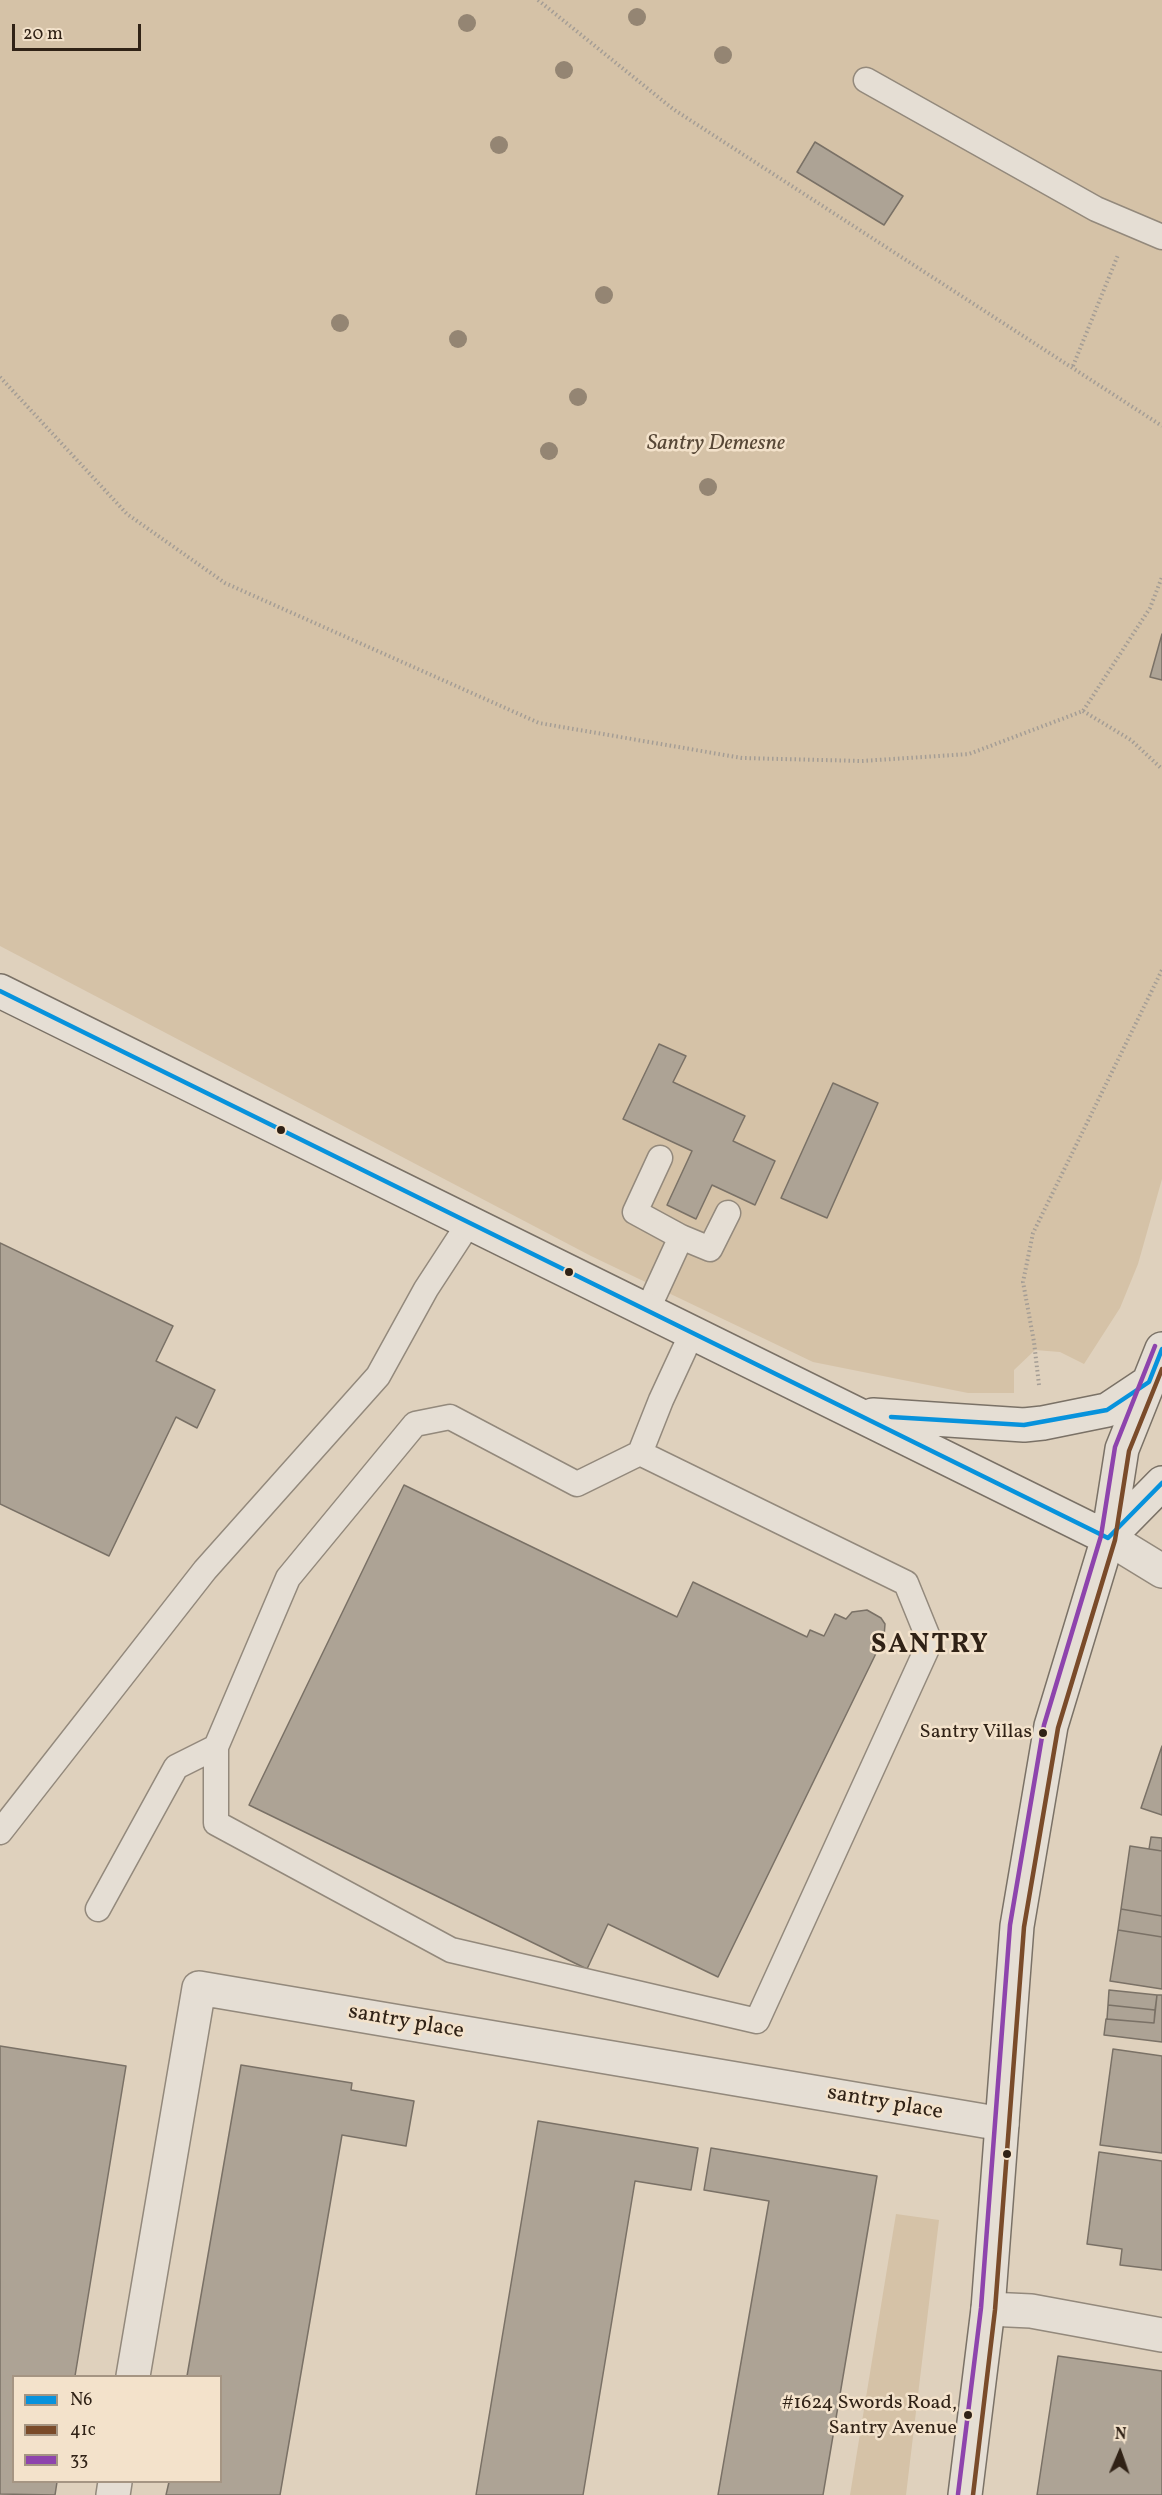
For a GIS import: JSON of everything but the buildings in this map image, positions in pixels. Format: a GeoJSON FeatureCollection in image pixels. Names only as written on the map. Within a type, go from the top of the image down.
{"type":"FeatureCollection","features":[{"type":"Feature","properties":{"kind":"main road"},"geometry":{"type":"LineString","coordinates":[[0,991],[1108,1538],[1162,1571]]}},
{"type":"Feature","properties":{"kind":"main road"},"geometry":{"type":"LineString","coordinates":[[964,2495],[988,2309],[1017,1926],[1051,1726],[1108,1538],[1122,1449],[1162,1349]]}},
{"type":"Feature","properties":{"kind":"main road"},"geometry":{"type":"LineString","coordinates":[[858,1414],[1024,1425],[1043,1423],[1107,1410],[1149,1382]]}},
{"type":"Feature","properties":{"kind":"main road"},"geometry":{"type":"LineString","coordinates":[[1108,1538],[1162,1483]]}},
{"type":"Feature","properties":{"kind":"main road","name":"santry place"},"geometry":{"type":"LineString","coordinates":[[133,2375],[199,1988],[1002,2124]]}},
{"type":"Feature","properties":{"kind":"main road"},"geometry":{"type":"LineString","coordinates":[[988,2309],[1031,2311],[1162,2335]]}},
{"type":"Feature","properties":{"kind":"lane"},"geometry":{"type":"LineString","coordinates":[[866,80],[1096,209],[1162,237]]}},
{"type":"Feature","properties":{"kind":"lane"},"geometry":{"type":"LineString","coordinates":[[660,1158],[635,1212],[681,1237],[710,1249],[728,1213]]}},
{"type":"Feature","properties":{"kind":"lane"},"geometry":{"type":"LineString","coordinates":[[0,1832],[205,1570],[378,1376],[426,1289],[469,1223]]}},
{"type":"Feature","properties":{"kind":"lane"},"geometry":{"type":"LineString","coordinates":[[647,1311],[681,1237]]}},
{"type":"Feature","properties":{"kind":"lane"},"geometry":{"type":"LineString","coordinates":[[640,1453],[906,1583],[930,1642],[757,2021],[451,1950],[216,1823],[216,1747],[288,1578],[415,1424],[450,1418],[578,1484],[640,1453],[661,1400],[692,1333]]}},
{"type":"Feature","properties":{"kind":"lane"},"geometry":{"type":"LineString","coordinates":[[98,1909],[176,1767],[216,1747]]}},
{"type":"Feature","properties":{"kind":"path"},"geometry":{"type":"LineString","coordinates":[[538,0],[673,109],[1162,426]]}},
{"type":"Feature","properties":{"kind":"path"},"geometry":{"type":"LineString","coordinates":[[1072,366],[1131,224]]}},
{"type":"Feature","properties":{"kind":"path"},"geometry":{"type":"LineString","coordinates":[[0,377],[127,514],[225,583],[539,723],[742,758],[862,761],[969,754],[1083,711],[1150,608],[1162,577]]}},
{"type":"Feature","properties":{"kind":"path"},"geometry":{"type":"LineString","coordinates":[[1083,711],[1131,740],[1162,769]]}},
{"type":"Feature","properties":{"kind":"path"},"geometry":{"type":"LineString","coordinates":[[1040,1395],[1034,1342],[1023,1282],[1033,1233],[1162,970]]}},
{"type":"Feature","properties":{"kind":"green space","name":"Santry Demesne"},"geometry":{"type":"Polygon","coordinates":[[[0,0],[1162,0],[1162,1179],[1138,1264],[1120,1308],[1084,1364],[1060,1352],[1035,1350],[1014,1370],[1014,1393],[968,1393],[813,1362],[591,1256],[0,946],[0,0]]]}},
{"type":"Feature","properties":{"kind":"green space"},"geometry":{"type":"Polygon","coordinates":[[[896,2214],[939,2220],[906,2495],[850,2495],[896,2214]]]}},
{"type":"Feature","properties":{"kind":"transit line","name":"N6"},"geometry":{"type":"LineString","coordinates":[[0,991],[1108,1538],[1162,1483]]}},
{"type":"Feature","properties":{"kind":"transit line","name":"33"},"geometry":{"type":"LineString","coordinates":[[958,2494],[981,2308],[1010,1925],[1044,1725],[1101,1536],[1115,1447],[1155,1346]]}},
{"type":"Feature","properties":{"kind":"transit line","name":"N6"},"geometry":{"type":"LineString","coordinates":[[891,1417],[1024,1425],[1107,1410],[1149,1382],[1162,1349]]}},
{"type":"Feature","properties":{"kind":"transit line","name":"41c"},"geometry":{"type":"LineString","coordinates":[[973,2495],[995,2310],[1024,1927],[1058,1728],[1115,1540],[1129,1451],[1162,1369]]}},
{"type":"Feature","properties":{"kind":"place","name":"Santry Villas"},"geometry":{"type":"Point","coordinates":[1043,1733]}},
{"type":"Feature","properties":{"kind":"place","name":"#1624 Swords Road, Santry Avenue"},"geometry":{"type":"Point","coordinates":[968,2415]}},
{"type":"Feature","properties":{"kind":"district","name":"SANTRY"},"geometry":{"type":"Point","coordinates":[930,1647]}}]}
